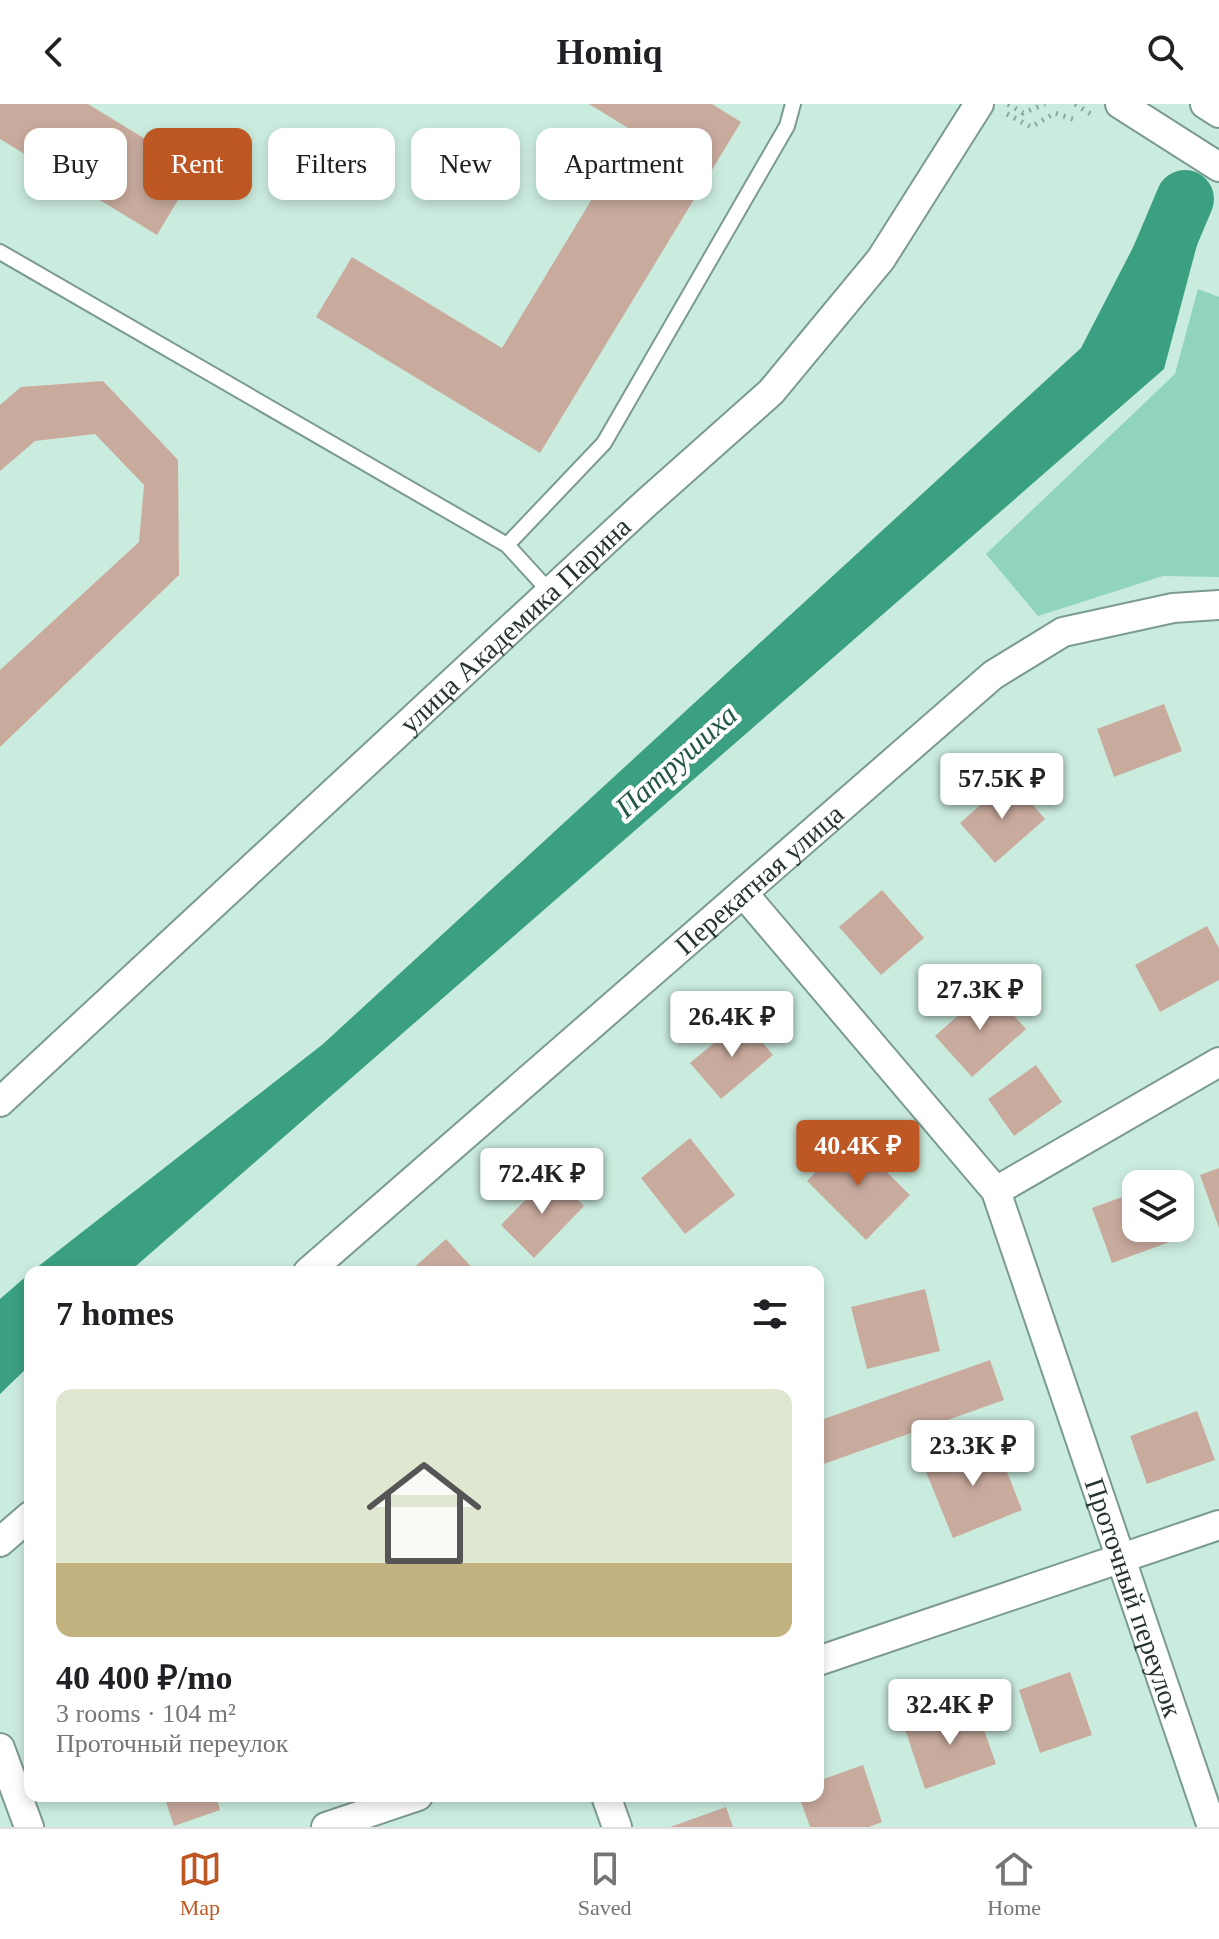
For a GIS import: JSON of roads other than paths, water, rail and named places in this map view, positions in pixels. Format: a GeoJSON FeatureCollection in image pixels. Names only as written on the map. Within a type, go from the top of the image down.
{"type":"FeatureCollection","features":[{"type":"Feature","properties":{"kind":"street"},"geometry":{"type":"LineString","coordinates":[[1120,104],[1219,167]]}},
{"type":"Feature","properties":{"kind":"street"},"geometry":{"type":"LineString","coordinates":[[1205,104],[1219,113]]}},
{"type":"Feature","properties":{"kind":"street","name":"улица Академика Парина"},"geometry":{"type":"LineString","coordinates":[[0,1102],[550,592],[771,392],[881,259],[989,107]]}},
{"type":"Feature","properties":{"kind":"street","name":"Перекатная улица"},"geometry":{"type":"LineString","coordinates":[[319,1266],[993,675],[1063,632],[1173,608],[1219,605]]}},
{"type":"Feature","properties":{"kind":"street","name":"Проточный переулок"},"geometry":{"type":"LineString","coordinates":[[743,893],[996,1191],[1212,1827]]}},
{"type":"Feature","properties":{"kind":"street"},"geometry":{"type":"LineString","coordinates":[[996,1191],[1219,1062]]}},
{"type":"Feature","properties":{"kind":"street"},"geometry":{"type":"LineString","coordinates":[[0,1542],[24,1521]]}},
{"type":"Feature","properties":{"kind":"street"},"geometry":{"type":"LineString","coordinates":[[824,1659],[1219,1525]]}},
{"type":"Feature","properties":{"kind":"street"},"geometry":{"type":"LineString","coordinates":[[0,1748],[29,1827]]}},
{"type":"Feature","properties":{"kind":"street"},"geometry":{"type":"LineString","coordinates":[[326,1827],[400,1802]]}},
{"type":"Feature","properties":{"kind":"street"},"geometry":{"type":"LineString","coordinates":[[608,1802],[617,1827]]}},
{"type":"Feature","properties":{"kind":"lane"},"geometry":{"type":"LineString","coordinates":[[507,545],[604,443],[787,126],[793,104]]}},
{"type":"Feature","properties":{"kind":"lane"},"geometry":{"type":"LineString","coordinates":[[0,252],[507,545],[550,592]]}},
{"type":"Feature","properties":{"kind":"water"},"geometry":{"type":"Polygon","coordinates":[[[1156,203],[1202,226],[1164,369],[136,1266],[39,1266],[323,1044],[1081,348],[1156,203]]]}},
{"type":"Feature","properties":{"kind":"water"},"geometry":{"type":"Polygon","coordinates":[[[24,1278],[24,1371],[0,1394],[0,1299],[24,1278]]]}},
{"type":"Feature","properties":{"kind":"waterway","name":"Патрушиха"},"geometry":{"type":"LineString","coordinates":[[1147,289],[1185,199]]}}]}
